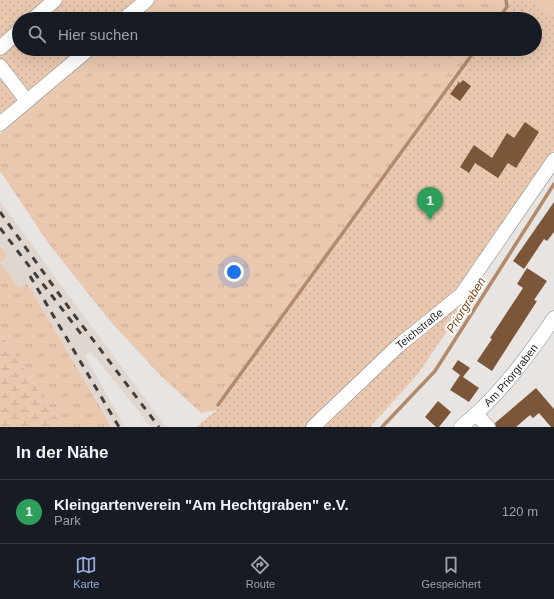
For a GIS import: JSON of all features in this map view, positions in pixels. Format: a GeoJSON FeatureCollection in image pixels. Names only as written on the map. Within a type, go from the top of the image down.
{"type":"FeatureCollection","features":[{"type":"Feature","properties":{"kind":"street"},"geometry":{"type":"LineString","coordinates":[[41,12],[55,0]]}},
{"type":"Feature","properties":{"kind":"street"},"geometry":{"type":"LineString","coordinates":[[132,12],[147,0]]}},
{"type":"Feature","properties":{"kind":"street"},"geometry":{"type":"LineString","coordinates":[[0,48],[12,37]]}},
{"type":"Feature","properties":{"kind":"street"},"geometry":{"type":"LineString","coordinates":[[0,124],[81,56]]}},
{"type":"Feature","properties":{"kind":"street"},"geometry":{"type":"LineString","coordinates":[[0,66],[27,101]]}},
{"type":"Feature","properties":{"kind":"street","name":"Teichstraße"},"geometry":{"type":"LineString","coordinates":[[313,427],[398,346],[462,295],[554,160]]}},
{"type":"Feature","properties":{"kind":"street","name":"Am Priorgraben"},"geometry":{"type":"LineString","coordinates":[[461,427],[476,414],[522,365],[554,318]]}},
{"type":"Feature","properties":{"kind":"street"},"geometry":{"type":"LineString","coordinates":[[476,414],[488,427]]}},
{"type":"Feature","properties":{"kind":"shaded area"},"geometry":{"type":"Polygon","coordinates":[[[0,201],[166,427],[151,427],[91,352],[85,356],[125,427],[113,427],[32,291],[19,288],[0,263],[7,257],[0,246],[0,201]]]}},
{"type":"Feature","properties":{"kind":"green space"},"geometry":{"type":"Polygon","coordinates":[[[0,0],[135,0],[121,12],[12,12],[12,56],[71,56],[0,118],[0,0]]]}},
{"type":"Feature","properties":{"kind":"green space"},"geometry":{"type":"Polygon","coordinates":[[[156,0],[508,0],[509,8],[506,12],[142,12],[156,0]]]}},
{"type":"Feature","properties":{"kind":"green space"},"geometry":{"type":"Polygon","coordinates":[[[508,0],[527,0],[554,16],[554,150],[457,291],[457,316],[418,374],[370,427],[196,427],[217,410],[474,56],[542,56],[542,12],[506,12],[509,8],[508,0]]]}},
{"type":"Feature","properties":{"kind":"green space"},"geometry":{"type":"Polygon","coordinates":[[[527,0],[554,0],[554,16],[527,0]]]}},
{"type":"Feature","properties":{"kind":"green space"},"geometry":{"type":"Polygon","coordinates":[[[90,56],[474,56],[217,410],[201,413],[160,375],[110,321],[49,244],[0,171],[0,134],[90,56]]]}},
{"type":"Feature","properties":{"kind":"green space"},"geometry":{"type":"Polygon","coordinates":[[[0,246],[7,257],[0,263],[0,246]]]}},
{"type":"Feature","properties":{"kind":"green space"},"geometry":{"type":"Polygon","coordinates":[[[0,263],[19,288],[26,283],[32,291],[112,427],[63,427],[0,333],[0,263]]]}},
{"type":"Feature","properties":{"kind":"green space"},"geometry":{"type":"Polygon","coordinates":[[[0,333],[63,427],[0,427],[0,333]]]}},
{"type":"Feature","properties":{"kind":"building"},"geometry":{"type":"Polygon","coordinates":[[[463,80],[471,86],[460,101],[450,94],[459,82],[460,83],[463,80]]]}},
{"type":"Feature","properties":{"kind":"building"},"geometry":{"type":"Polygon","coordinates":[[[525,122],[539,132],[516,168],[508,163],[498,178],[475,163],[469,173],[460,167],[474,145],[492,158],[507,133],[514,138],[525,122]]]}},
{"type":"Feature","properties":{"kind":"building"},"geometry":{"type":"Polygon","coordinates":[[[554,202],[554,232],[547,241],[544,239],[524,269],[513,261],[554,202]]]}},
{"type":"Feature","properties":{"kind":"building"},"geometry":{"type":"Polygon","coordinates":[[[527,268],[547,281],[534,300],[537,301],[492,371],[477,361],[492,339],[490,338],[523,288],[517,284],[527,268]]]}},
{"type":"Feature","properties":{"kind":"building"},"geometry":{"type":"Polygon","coordinates":[[[458,360],[470,368],[463,377],[479,388],[469,402],[450,390],[460,375],[452,369],[458,360]]]}},
{"type":"Feature","properties":{"kind":"building"},"geometry":{"type":"Polygon","coordinates":[[[536,388],[554,409],[554,427],[551,427],[539,413],[533,418],[530,415],[516,427],[496,427],[495,423],[536,388]]]}},
{"type":"Feature","properties":{"kind":"building"},"geometry":{"type":"Polygon","coordinates":[[[438,401],[451,412],[439,427],[436,427],[425,417],[438,401]]]}},
{"type":"Feature","properties":{"kind":"waterway"},"geometry":{"type":"LineString","coordinates":[[503,12],[507,7],[506,0]]}},
{"type":"Feature","properties":{"kind":"waterway"},"geometry":{"type":"LineString","coordinates":[[218,405],[471,56]]}},
{"type":"Feature","properties":{"kind":"waterway","name":"Priorgraben"},"geometry":{"type":"LineString","coordinates":[[382,427],[435,371],[554,184]]}},
{"type":"Feature","properties":{"kind":"railway"},"geometry":{"type":"LineString","coordinates":[[0,212],[72,312],[159,427]]}},
{"type":"Feature","properties":{"kind":"railway"},"geometry":{"type":"LineString","coordinates":[[0,228],[85,339]]}},
{"type":"Feature","properties":{"kind":"railway"},"geometry":{"type":"LineString","coordinates":[[30,276],[119,427]]}},
{"type":"Feature","properties":{"kind":"place","name":"Kleingartenverein \"Am Hechtgraben\" e.V."},"geometry":{"type":"Point","coordinates":[430,220]}}]}
